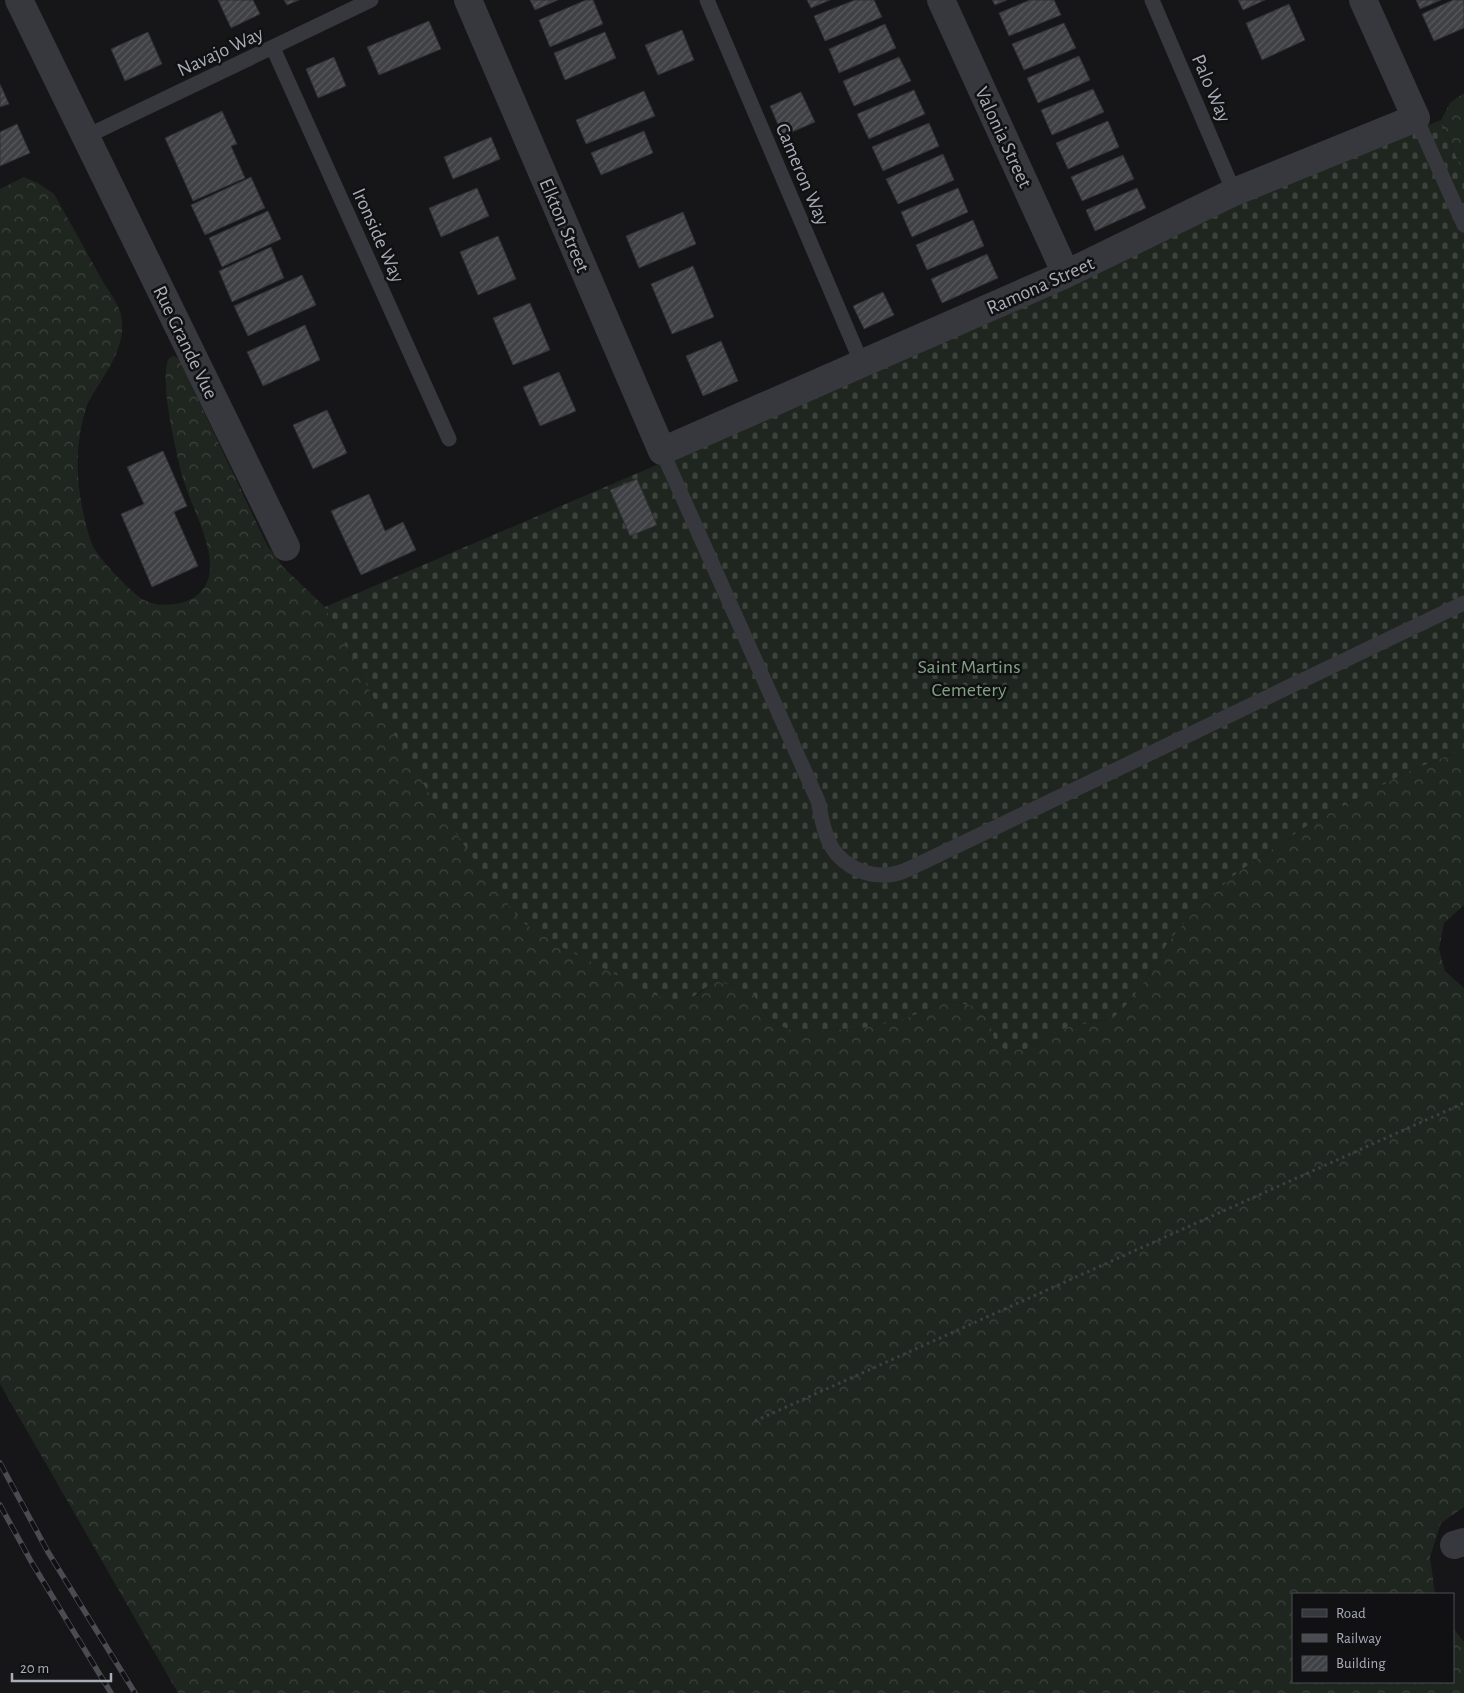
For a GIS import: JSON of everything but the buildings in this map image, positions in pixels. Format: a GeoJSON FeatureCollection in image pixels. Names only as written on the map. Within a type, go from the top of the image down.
{"type":"FeatureCollection","features":[{"type":"Feature","properties":{"kind":"street","name":"Rue Grande Vue"},"geometry":{"type":"LineString","coordinates":[[19,0],[286,547]]}},
{"type":"Feature","properties":{"kind":"street","name":"Elkton Street"},"geometry":{"type":"LineString","coordinates":[[468,0],[662,451]]}},
{"type":"Feature","properties":{"kind":"street","name":"Valonia Street"},"geometry":{"type":"LineString","coordinates":[[941,0],[1066,274]]}},
{"type":"Feature","properties":{"kind":"street"},"geometry":{"type":"LineString","coordinates":[[1363,0],[1416,118]]}},
{"type":"Feature","properties":{"kind":"street","name":"Ramona Street"},"geometry":{"type":"LineString","coordinates":[[662,451],[1066,274],[1234,192],[1416,118]]}},
{"type":"Feature","properties":{"kind":"lane","name":"Navajo Way"},"geometry":{"type":"LineString","coordinates":[[85,137],[371,0]]}},
{"type":"Feature","properties":{"kind":"lane","name":"Cameron Way"},"geometry":{"type":"LineString","coordinates":[[707,0],[862,364]]}},
{"type":"Feature","properties":{"kind":"lane","name":"Palo Way"},"geometry":{"type":"LineString","coordinates":[[1152,0],[1234,192]]}},
{"type":"Feature","properties":{"kind":"lane","name":"Ironside Way"},"geometry":{"type":"LineString","coordinates":[[273,48],[449,439]]}},
{"type":"Feature","properties":{"kind":"lane"},"geometry":{"type":"LineString","coordinates":[[1416,118],[1464,225]]}},
{"type":"Feature","properties":{"kind":"lane"},"geometry":{"type":"LineString","coordinates":[[662,451],[818,801],[829,842],[838,856],[851,866],[866,873],[883,875],[900,873],[1464,603]]}},
{"type":"Feature","properties":{"kind":"path"},"geometry":{"type":"LineString","coordinates":[[755,1421],[1464,1103]]}},
{"type":"Feature","properties":{"kind":"green space"},"geometry":{"type":"Polygon","coordinates":[[[1464,93],[1464,176],[1441,120],[1450,103],[1464,93]]]}},
{"type":"Feature","properties":{"kind":"green space","name":"Saint Martins Cemetery"},"geometry":{"type":"Polygon","coordinates":[[[1441,120],[1464,176],[1464,749],[1407,772],[1311,823],[1238,872],[1196,909],[1168,942],[1146,980],[1129,1002],[1112,1019],[1071,1026],[1051,1034],[1026,1049],[1008,1051],[995,1043],[990,1022],[983,1013],[974,1006],[947,1001],[902,1020],[852,1030],[834,1029],[799,1033],[781,1026],[767,1016],[753,994],[737,986],[714,981],[688,999],[676,1000],[658,996],[556,944],[522,922],[486,877],[430,795],[378,706],[325,607],[694,449],[1153,239],[1441,120]]]}},
{"type":"Feature","properties":{"kind":"green space"},"geometry":{"type":"Polygon","coordinates":[[[24,177],[38,183],[54,194],[120,310],[122,326],[118,349],[87,405],[78,446],[79,487],[84,514],[91,542],[102,559],[136,595],[157,604],[174,604],[190,600],[202,590],[207,582],[210,573],[210,563],[207,544],[184,482],[167,400],[166,368],[169,358],[174,356],[179,359],[267,545],[283,567],[325,607],[378,706],[696,996],[714,981],[737,986],[753,994],[767,1016],[781,1026],[799,1033],[834,1029],[852,1030],[901,1020],[947,1001],[974,1006],[983,1013],[990,1022],[995,1043],[1026,1049],[1051,1034],[1071,1026],[1112,1019],[1129,1002],[1146,980],[1168,942],[1196,909],[1238,872],[1311,823],[1407,772],[1464,749],[1464,905],[1444,923],[1439,949],[1445,971],[1464,988],[1464,1507],[1441,1523],[1430,1557],[1435,1593],[1292,1593],[1292,1683],[1454,1683],[1454,1629],[1464,1642],[1464,1693],[178,1693],[0,1384],[0,189],[24,177]]]}},
{"type":"Feature","properties":{"kind":"railway"},"geometry":{"type":"LineString","coordinates":[[0,1463],[48,1552],[135,1693]]}},
{"type":"Feature","properties":{"kind":"railway"},"geometry":{"type":"LineString","coordinates":[[0,1505],[32,1563],[111,1693]]}}]}
